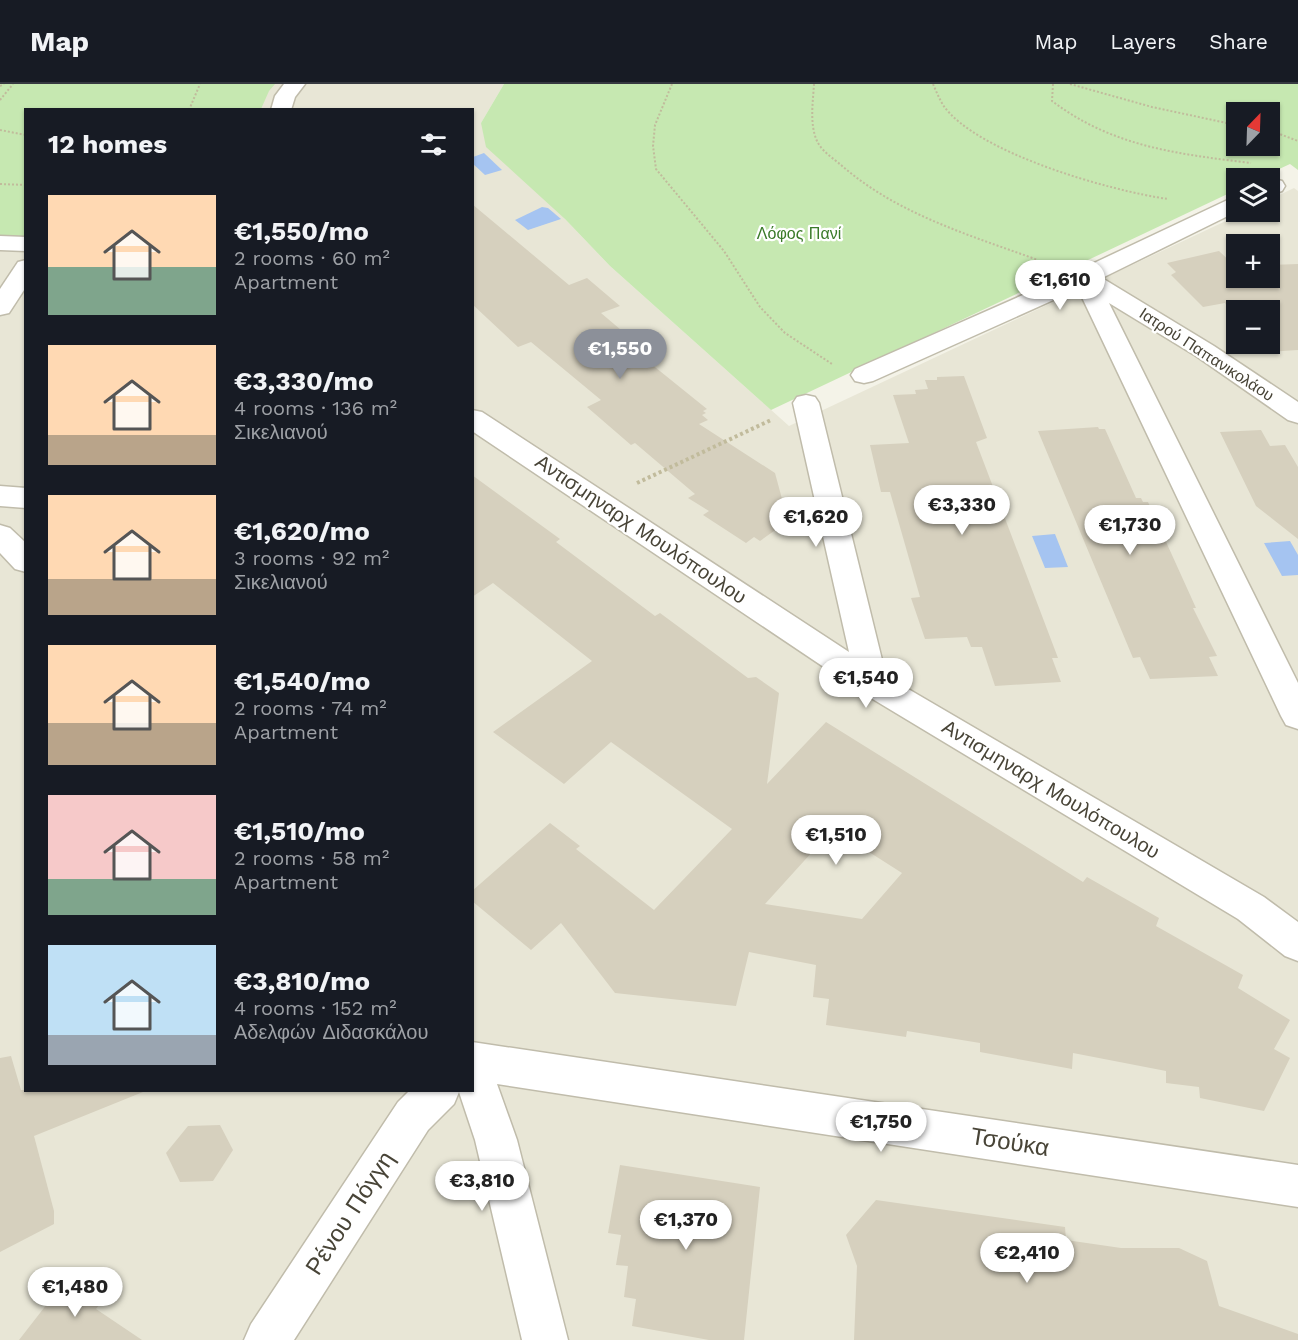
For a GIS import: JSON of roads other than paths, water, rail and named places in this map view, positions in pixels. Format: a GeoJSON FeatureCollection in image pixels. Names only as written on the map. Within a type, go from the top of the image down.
{"type":"FeatureCollection","features":[{"type":"Feature","properties":{"kind":"street"},"geometry":{"type":"LineString","coordinates":[[282,108],[285,96],[295,84]]}},
{"type":"Feature","properties":{"kind":"street"},"geometry":{"type":"LineString","coordinates":[[864,375],[1084,277],[1226,208]]}},
{"type":"Feature","properties":{"kind":"street"},"geometry":{"type":"LineString","coordinates":[[0,243],[24,244]]}},
{"type":"Feature","properties":{"kind":"street"},"geometry":{"type":"LineString","coordinates":[[0,308],[24,270]]}},
{"type":"Feature","properties":{"kind":"street"},"geometry":{"type":"LineString","coordinates":[[1084,277],[1298,716]]}},
{"type":"Feature","properties":{"kind":"street","name":"Ιατρού Παπανικολάου"},"geometry":{"type":"LineString","coordinates":[[1084,277],[1205,351],[1298,414]]}},
{"type":"Feature","properties":{"kind":"street"},"geometry":{"type":"LineString","coordinates":[[806,403],[872,683]]}},
{"type":"Feature","properties":{"kind":"street","name":"Αντισμηναρχ Μουλόπουλου"},"geometry":{"type":"LineString","coordinates":[[474,419],[872,683],[1251,908],[1298,944]]}},
{"type":"Feature","properties":{"kind":"street"},"geometry":{"type":"LineString","coordinates":[[0,496],[24,498]]}},
{"type":"Feature","properties":{"kind":"street"},"geometry":{"type":"LineString","coordinates":[[0,535],[24,560]]}},
{"type":"Feature","properties":{"kind":"street","name":"Τσούκα"},"geometry":{"type":"LineString","coordinates":[[474,1061],[1298,1186]]}},
{"type":"Feature","properties":{"kind":"street"},"geometry":{"type":"LineString","coordinates":[[474,1075],[496,1140],[545,1340]]}},
{"type":"Feature","properties":{"kind":"street","name":"Ρένου Πόγγη"},"geometry":{"type":"LineString","coordinates":[[267,1340],[413,1116],[438,1092]]}},
{"type":"Feature","properties":{"kind":"water"},"geometry":{"type":"Polygon","coordinates":[[[484,153],[502,170],[485,175],[474,165],[474,157],[484,153]]]}},
{"type":"Feature","properties":{"kind":"water"},"geometry":{"type":"Polygon","coordinates":[[[542,207],[548,208],[561,219],[528,230],[515,220],[542,207]]]}},
{"type":"Feature","properties":{"kind":"water"},"geometry":{"type":"Polygon","coordinates":[[[1055,534],[1068,567],[1045,568],[1032,536],[1055,534]]]}},
{"type":"Feature","properties":{"kind":"water"},"geometry":{"type":"Polygon","coordinates":[[[1290,541],[1298,555],[1298,575],[1282,576],[1264,543],[1290,541]]]}},
{"type":"Feature","properties":{"kind":"park label","name":"Λόφος Πανί"},"geometry":{"type":"Point","coordinates":[799,233]}}]}
